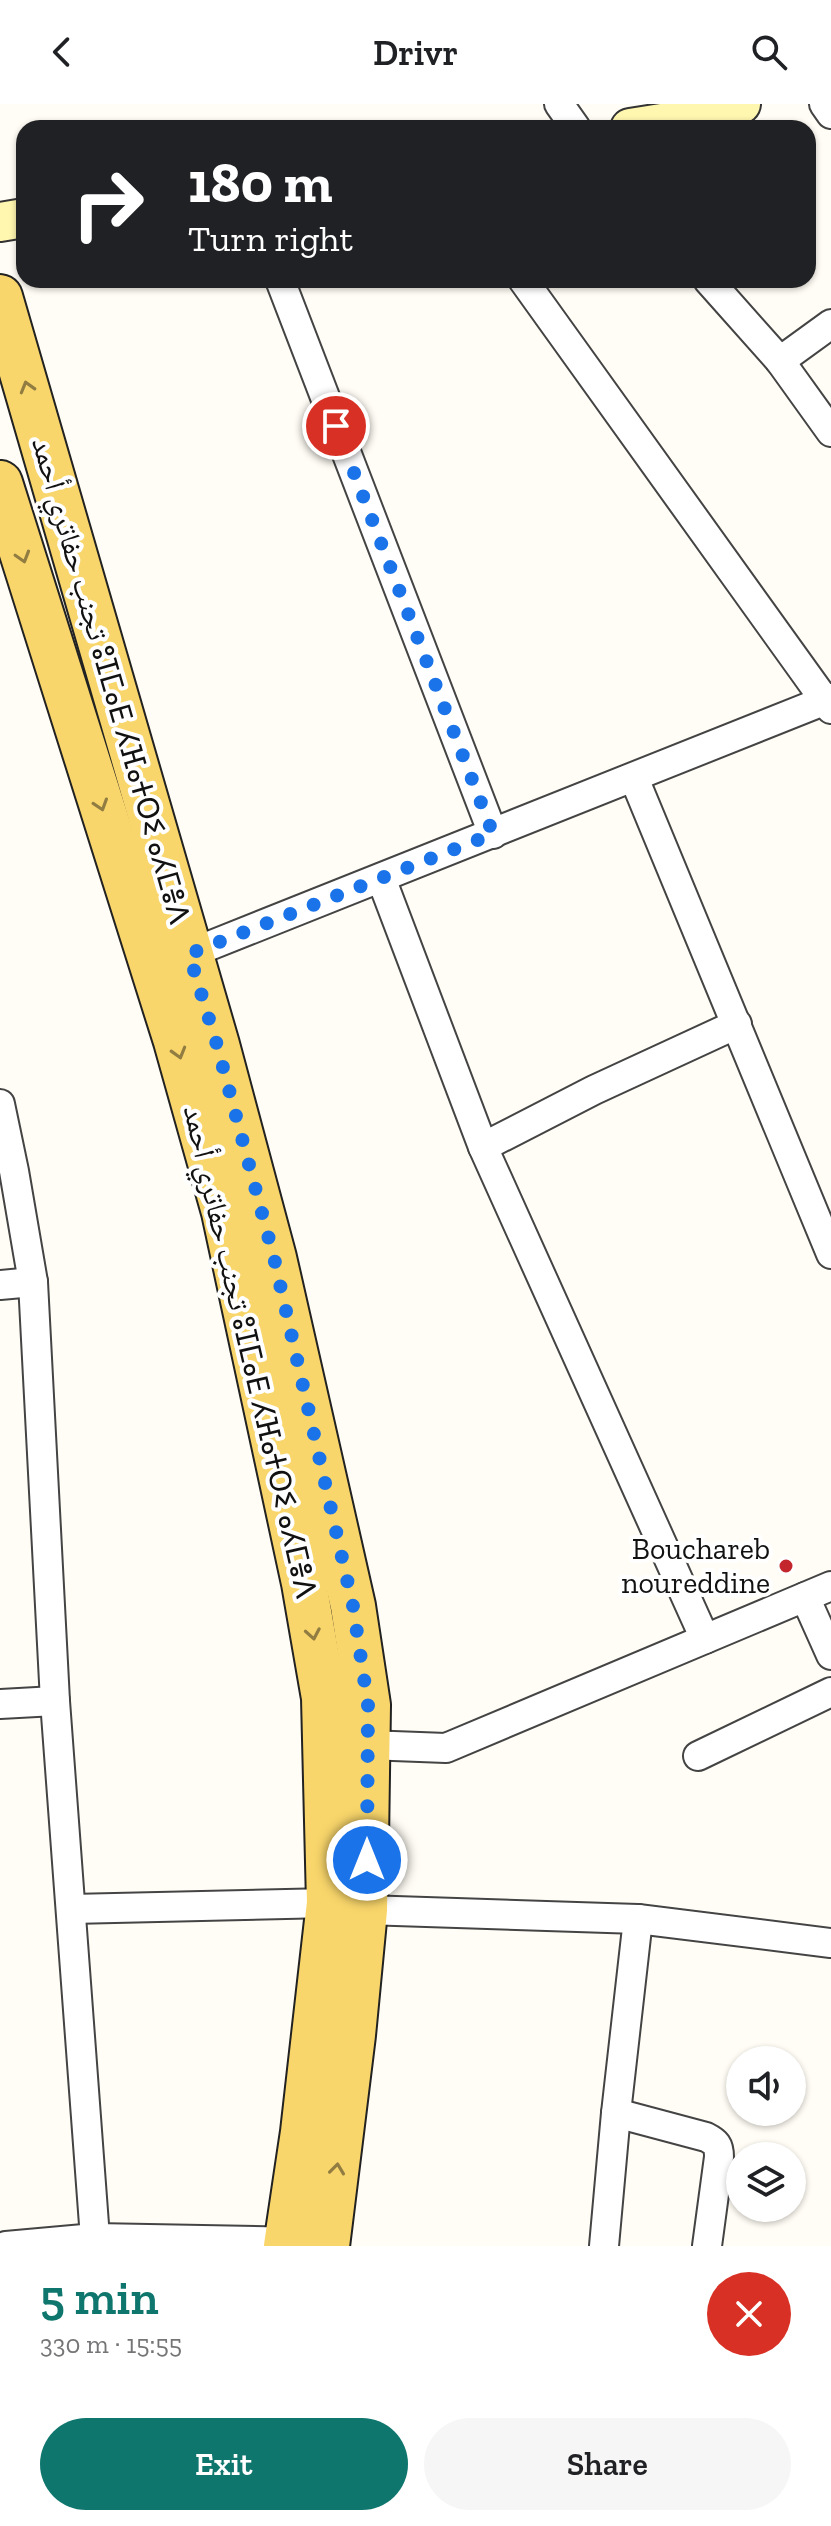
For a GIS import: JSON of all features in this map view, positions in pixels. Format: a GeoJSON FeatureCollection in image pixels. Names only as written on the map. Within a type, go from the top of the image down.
{"type":"FeatureCollection","features":[{"type":"Feature","properties":{"kind":"main road"},"geometry":{"type":"LineString","coordinates":[[681,120],[706,116],[741,104]]}},
{"type":"Feature","properties":{"kind":"main road","name":"تجنب حفاتري أحمد ⵓⵊⵎⴰⴹ ⵃⴼⴰⵜⵔⵉ ⴰⵃⵎⴻⴷ"},"geometry":{"type":"LineString","coordinates":[[0,297],[217,1045],[274,1258],[353,1606],[368,1705],[367,1745],[347,1906],[303,2132],[307,2244]]}},
{"type":"Feature","properties":{"kind":"main road","name":"تجنب حفاتري أحمد ⵓⵊⵎⴰⴹ ⵃⴼⴰⵜⵔⵉ ⴰⵃⵎⴻⴷ"},"geometry":{"type":"LineString","coordinates":[[0,483],[176,1041],[224,1212],[304,1583],[324,1698],[347,1906]]}},
{"type":"Feature","properties":{"kind":"street"},"geometry":{"type":"LineString","coordinates":[[824,104],[831,114]]}},
{"type":"Feature","properties":{"kind":"street"},"geometry":{"type":"LineString","coordinates":[[283,288],[493,834]]}},
{"type":"Feature","properties":{"kind":"street"},"geometry":{"type":"LineString","coordinates":[[189,954],[829,703],[529,288]]}},
{"type":"Feature","properties":{"kind":"street"},"geometry":{"type":"LineString","coordinates":[[715,288],[780,361],[831,432]]}},
{"type":"Feature","properties":{"kind":"street"},"geometry":{"type":"LineString","coordinates":[[780,361],[831,324]]}},
{"type":"Feature","properties":{"kind":"street"},"geometry":{"type":"LineString","coordinates":[[634,778],[831,1254]]}},
{"type":"Feature","properties":{"kind":"street"},"geometry":{"type":"LineString","coordinates":[[381,878],[483,1147],[705,1639]]}},
{"type":"Feature","properties":{"kind":"street"},"geometry":{"type":"LineString","coordinates":[[483,1147],[594,1090],[737,1024]]}},
{"type":"Feature","properties":{"kind":"street"},"geometry":{"type":"LineString","coordinates":[[0,1104],[33,1282],[55,1701],[95,2238]]}},
{"type":"Feature","properties":{"kind":"street"},"geometry":{"type":"LineString","coordinates":[[0,1285],[33,1282]]}},
{"type":"Feature","properties":{"kind":"street"},"geometry":{"type":"LineString","coordinates":[[367,1745],[446,1748],[831,1586]]}},
{"type":"Feature","properties":{"kind":"street"},"geometry":{"type":"LineString","coordinates":[[805,1597],[831,1655]]}},
{"type":"Feature","properties":{"kind":"street"},"geometry":{"type":"LineString","coordinates":[[698,1756],[831,1692]]}},
{"type":"Feature","properties":{"kind":"street"},"geometry":{"type":"LineString","coordinates":[[0,1704],[55,1701]]}},
{"type":"Feature","properties":{"kind":"street"},"geometry":{"type":"LineString","coordinates":[[71,1909],[347,1906],[638,1919],[831,1943]]}},
{"type":"Feature","properties":{"kind":"street"},"geometry":{"type":"LineString","coordinates":[[604,2246],[638,1919]]}},
{"type":"Feature","properties":{"kind":"street"},"geometry":{"type":"LineString","coordinates":[[616,2113],[716,2142],[719,2157],[707,2246]]}},
{"type":"Feature","properties":{"kind":"street"},"geometry":{"type":"LineString","coordinates":[[6,2246],[95,2238],[307,2244]]}},
{"type":"Feature","properties":{"kind":"place","name":"Bouchareb noureddine"},"geometry":{"type":"Point","coordinates":[786,1566]}},
{"type":"Feature","properties":{"kind":"route"},"geometry":{"type":"LineString","coordinates":[[336,426],[493,834],[189,954],[217,1045],[274,1258],[353,1606],[368,1705],[367,1860]]}}]}
